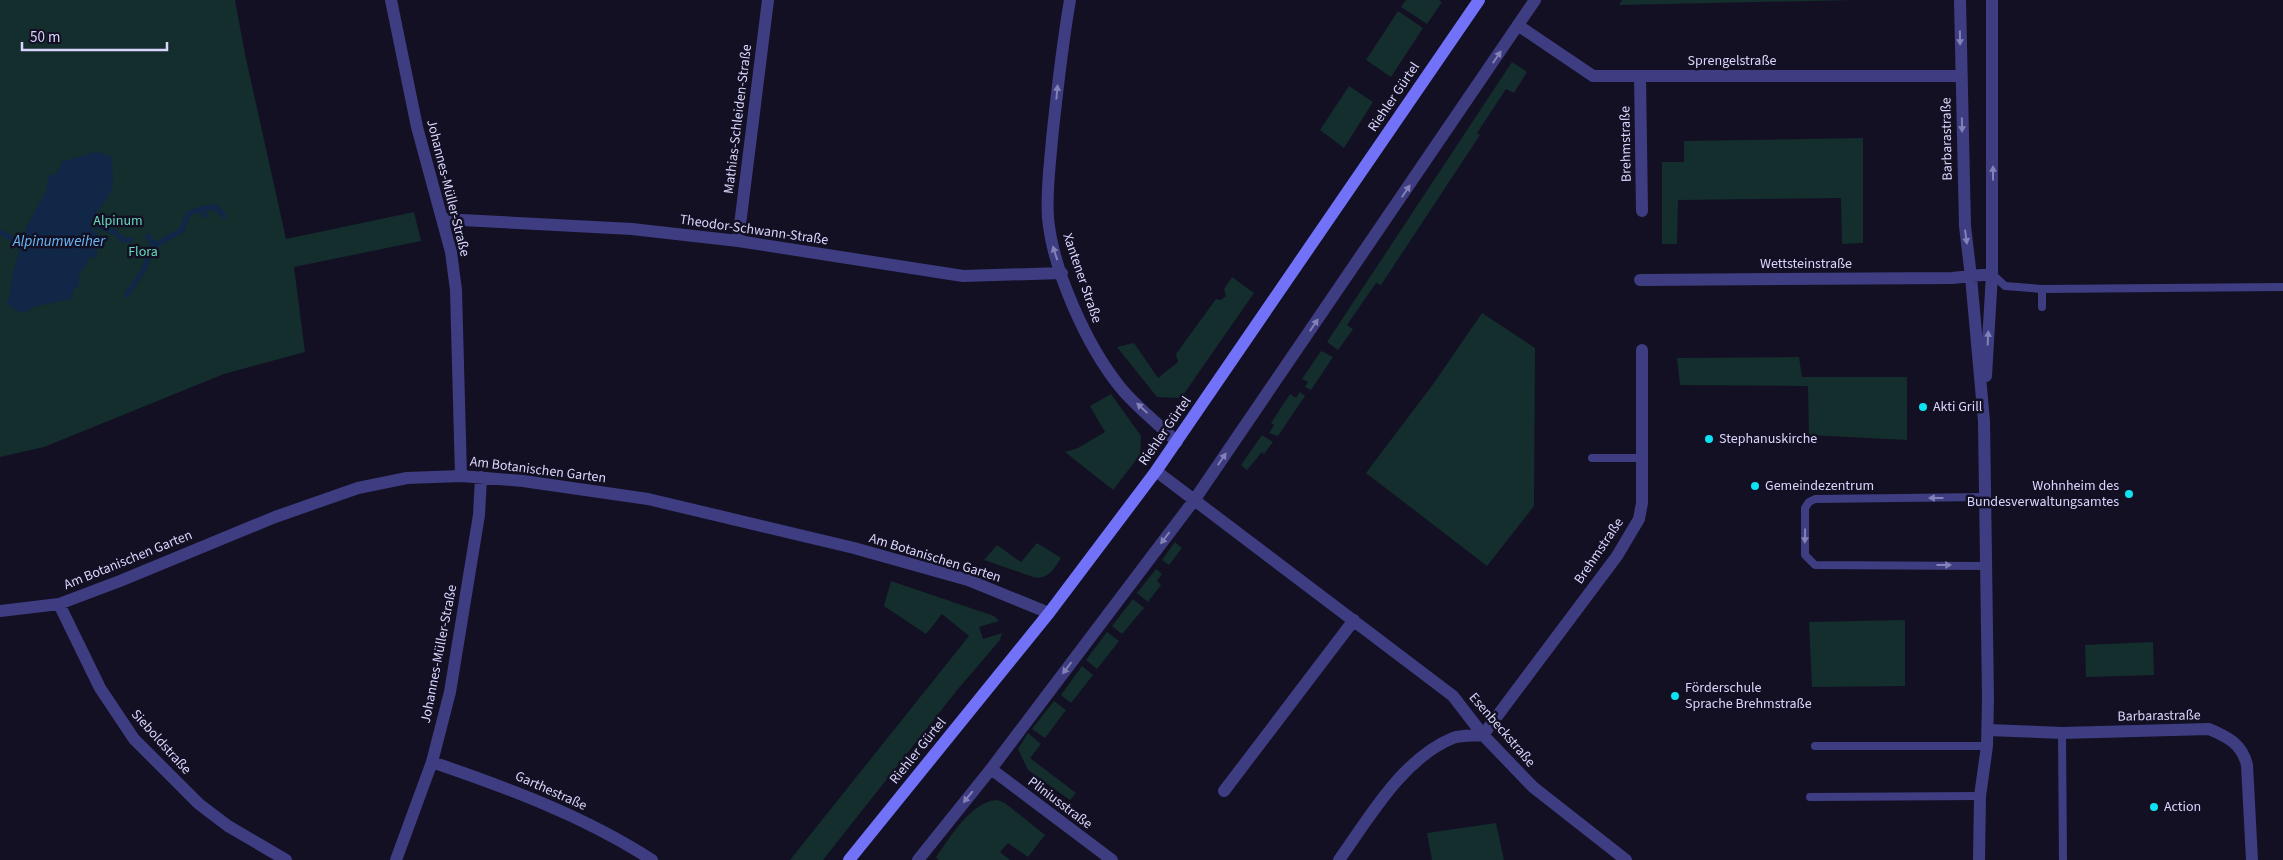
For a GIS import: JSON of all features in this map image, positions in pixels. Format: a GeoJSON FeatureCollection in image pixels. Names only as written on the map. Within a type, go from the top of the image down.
{"type":"FeatureCollection","features":[{"type":"Feature","properties":{"kind":"street","name":"Johannes-Müller-Straße"},"geometry":{"type":"LineString","coordinates":[[391,0],[417,127],[451,252],[456,290],[461,476]]}},
{"type":"Feature","properties":{"kind":"street","name":"Mathias-Schleiden-Straße"},"geometry":{"type":"LineString","coordinates":[[738,241],[768,0]]}},
{"type":"Feature","properties":{"kind":"street","name":"Xantener Straße"},"geometry":{"type":"LineString","coordinates":[[1070,0],[1060,61],[1048,191],[1048,217],[1052,244],[1084,330],[1120,388],[1177,442]]}},
{"type":"Feature","properties":{"kind":"street","name":"Riehler Gürtel"},"geometry":{"type":"LineString","coordinates":[[849,860],[1049,613],[1156,471],[1479,0]]}},
{"type":"Feature","properties":{"kind":"street"},"geometry":{"type":"LineString","coordinates":[[918,860],[991,769],[1194,499],[1535,0]]}},
{"type":"Feature","properties":{"kind":"street","name":"Barbarastraße"},"geometry":{"type":"LineString","coordinates":[[1960,0],[1965,226],[1984,421]]}},
{"type":"Feature","properties":{"kind":"street","name":"Barbarastraße"},"geometry":{"type":"LineString","coordinates":[[1979,860],[1980,796],[1988,730],[1984,421],[1992,274],[1992,0]]}},
{"type":"Feature","properties":{"kind":"street","name":"Sprengelstraße"},"geometry":{"type":"LineString","coordinates":[[1518,26],[1593,76],[1961,76]]}},
{"type":"Feature","properties":{"kind":"street","name":"Brehmstraße"},"geometry":{"type":"LineString","coordinates":[[1640,76],[1642,211]]}},
{"type":"Feature","properties":{"kind":"street","name":"Theodor-Schwann-Straße"},"geometry":{"type":"LineString","coordinates":[[442,219],[632,229],[738,241],[963,276],[1062,273]]}},
{"type":"Feature","properties":{"kind":"street"},"geometry":{"type":"LineString","coordinates":[[1971,277],[1992,274]]}},
{"type":"Feature","properties":{"kind":"street","name":"Wettsteinstraße"},"geometry":{"type":"LineString","coordinates":[[1640,280],[1971,277]]}},
{"type":"Feature","properties":{"kind":"street","name":"Brehmstraße"},"geometry":{"type":"LineString","coordinates":[[1483,735],[1617,556],[1638,519],[1642,503],[1642,350]]}},
{"type":"Feature","properties":{"kind":"street","name":"Esenbeckstraße"},"geometry":{"type":"LineString","coordinates":[[1156,471],[1454,696],[1483,735],[1533,787],[1626,860]]}},
{"type":"Feature","properties":{"kind":"street","name":"Am Botanischen Garten"},"geometry":{"type":"LineString","coordinates":[[0,611],[59,604],[275,517],[358,488],[407,478],[461,476],[523,481],[648,499],[807,537],[968,580],[1049,613]]}},
{"type":"Feature","properties":{"kind":"street","name":"Johannes-Müller-Straße"},"geometry":{"type":"LineString","coordinates":[[396,860],[432,762],[450,692],[479,516],[480,477]]}},
{"type":"Feature","properties":{"kind":"street","name":"Sieboldstraße"},"geometry":{"type":"LineString","coordinates":[[59,604],[100,688],[134,740],[206,809],[228,826],[286,860]]}},
{"type":"Feature","properties":{"kind":"street"},"geometry":{"type":"LineString","coordinates":[[1224,790],[1354,620]]}},
{"type":"Feature","properties":{"kind":"street","name":"Barbarastraße"},"geometry":{"type":"LineString","coordinates":[[1988,730],[2062,733],[2208,729],[2228,738],[2240,746],[2245,754],[2252,860]]}},
{"type":"Feature","properties":{"kind":"street"},"geometry":{"type":"LineString","coordinates":[[1338,860],[1397,780],[1418,761],[1436,747],[1454,737],[1483,735]]}},
{"type":"Feature","properties":{"kind":"street","name":"Garthestraße"},"geometry":{"type":"LineString","coordinates":[[432,762],[532,798],[629,845],[652,860]]}},
{"type":"Feature","properties":{"kind":"street","name":"Pliniusstraße"},"geometry":{"type":"LineString","coordinates":[[991,769],[1112,860]]}},
{"type":"Feature","properties":{"kind":"lane"},"geometry":{"type":"LineString","coordinates":[[1992,274],[2005,286],[2042,289],[2283,287]]}},
{"type":"Feature","properties":{"kind":"lane"},"geometry":{"type":"LineString","coordinates":[[2042,289],[2042,307]]}},
{"type":"Feature","properties":{"kind":"lane"},"geometry":{"type":"LineString","coordinates":[[1592,458],[1641,458]]}},
{"type":"Feature","properties":{"kind":"lane"},"geometry":{"type":"LineString","coordinates":[[1985,497],[1815,499],[1809,502],[1805,508],[1805,555],[1816,565],[1986,566]]}},
{"type":"Feature","properties":{"kind":"lane"},"geometry":{"type":"LineString","coordinates":[[2062,733],[2063,860]]}},
{"type":"Feature","properties":{"kind":"lane"},"geometry":{"type":"LineString","coordinates":[[1815,746],[1987,746]]}},
{"type":"Feature","properties":{"kind":"lane"},"geometry":{"type":"LineString","coordinates":[[1810,797],[1980,796]]}},
{"type":"Feature","properties":{"kind":"green space","name":"Flora"},"geometry":{"type":"Polygon","coordinates":[[[0,0],[235,0],[286,239],[414,212],[421,241],[294,267],[305,352],[224,374],[44,447],[0,457],[0,0]]]}},
{"type":"Feature","properties":{"kind":"green space"},"geometry":{"type":"Polygon","coordinates":[[[1406,0],[1439,0],[1442,2],[1427,24],[1401,7],[1406,0]]]}},
{"type":"Feature","properties":{"kind":"green space"},"geometry":{"type":"Polygon","coordinates":[[[1622,0],[1856,0],[1619,5],[1622,0]]]}},
{"type":"Feature","properties":{"kind":"green space"},"geometry":{"type":"Polygon","coordinates":[[[1398,11],[1423,28],[1391,77],[1366,60],[1398,11]]]}},
{"type":"Feature","properties":{"kind":"green space"},"geometry":{"type":"Polygon","coordinates":[[[1512,62],[1527,72],[1514,93],[1506,89],[1477,133],[1480,135],[1381,285],[1376,283],[1347,325],[1353,329],[1338,350],[1327,342],[1512,62]]]}},
{"type":"Feature","properties":{"kind":"green space"},"geometry":{"type":"Polygon","coordinates":[[[1349,86],[1373,102],[1344,148],[1320,130],[1349,86]]]}},
{"type":"Feature","properties":{"kind":"green space"},"geometry":{"type":"Polygon","coordinates":[[[1863,138],[1863,243],[1842,244],[1841,198],[1678,200],[1677,244],[1662,244],[1662,162],[1684,162],[1684,141],[1863,138]]]}},
{"type":"Feature","properties":{"kind":"green space"},"geometry":{"type":"Polygon","coordinates":[[[1232,277],[1254,293],[1181,398],[1157,397],[1117,347],[1134,343],[1158,378],[1178,362],[1176,354],[1216,299],[1221,300],[1226,296],[1224,289],[1232,277]]]}},
{"type":"Feature","properties":{"kind":"green space"},"geometry":{"type":"Polygon","coordinates":[[[1482,313],[1535,348],[1534,506],[1487,566],[1366,473],[1434,383],[1482,313]]]}},
{"type":"Feature","properties":{"kind":"green space"},"geometry":{"type":"Polygon","coordinates":[[[1321,351],[1333,357],[1311,390],[1305,387],[1308,382],[1302,379],[1321,351]]]}},
{"type":"Feature","properties":{"kind":"green space"},"geometry":{"type":"Polygon","coordinates":[[[1799,357],[1802,377],[1907,377],[1907,440],[1809,435],[1808,386],[1680,385],[1677,358],[1799,357]]]}},
{"type":"Feature","properties":{"kind":"green space"},"geometry":{"type":"Polygon","coordinates":[[[1300,392],[1305,396],[1278,436],[1269,433],[1274,425],[1271,423],[1290,394],[1296,398],[1300,392]]]}},
{"type":"Feature","properties":{"kind":"green space"},"geometry":{"type":"Polygon","coordinates":[[[1111,394],[1141,436],[1140,455],[1113,490],[1065,452],[1078,448],[1105,432],[1090,406],[1111,394]]]}},
{"type":"Feature","properties":{"kind":"green space"},"geometry":{"type":"Polygon","coordinates":[[[1262,435],[1273,442],[1264,454],[1262,452],[1247,470],[1241,465],[1262,435]]]}},
{"type":"Feature","properties":{"kind":"green space"},"geometry":{"type":"Polygon","coordinates":[[[1175,542],[1182,548],[1169,565],[1162,560],[1175,542]]]}},
{"type":"Feature","properties":{"kind":"green space"},"geometry":{"type":"Polygon","coordinates":[[[1037,543],[1061,558],[1053,570],[1046,576],[1033,577],[984,560],[997,545],[1021,562],[1037,543]]]}},
{"type":"Feature","properties":{"kind":"green space"},"geometry":{"type":"Polygon","coordinates":[[[1156,569],[1162,574],[1157,581],[1161,585],[1148,602],[1137,593],[1156,569]]]}},
{"type":"Feature","properties":{"kind":"green space"},"geometry":{"type":"Polygon","coordinates":[[[891,581],[994,616],[999,621],[979,627],[983,639],[1002,633],[1000,640],[958,689],[823,860],[790,860],[969,636],[942,614],[926,634],[884,606],[891,581]]]}},
{"type":"Feature","properties":{"kind":"green space"},"geometry":{"type":"Polygon","coordinates":[[[1133,599],[1144,608],[1122,634],[1112,626],[1133,599]]]}},
{"type":"Feature","properties":{"kind":"green space"},"geometry":{"type":"Polygon","coordinates":[[[1905,620],[1905,686],[1812,687],[1809,622],[1905,620]]]}},
{"type":"Feature","properties":{"kind":"green space"},"geometry":{"type":"Polygon","coordinates":[[[1107,632],[1119,641],[1097,669],[1086,660],[1107,632]]]}},
{"type":"Feature","properties":{"kind":"green space"},"geometry":{"type":"Polygon","coordinates":[[[2153,642],[2154,675],[2086,677],[2085,645],[2153,642]]]}},
{"type":"Feature","properties":{"kind":"green space"},"geometry":{"type":"Polygon","coordinates":[[[1082,666],[1093,675],[1071,703],[1061,695],[1082,666]]]}},
{"type":"Feature","properties":{"kind":"green space"},"geometry":{"type":"Polygon","coordinates":[[[1054,701],[1066,710],[1045,738],[1032,729],[1054,701]]]}},
{"type":"Feature","properties":{"kind":"green space"},"geometry":{"type":"Polygon","coordinates":[[[1028,733],[1041,744],[1030,758],[1076,793],[1070,800],[1028,770],[1018,749],[1028,733]]]}},
{"type":"Feature","properties":{"kind":"green space"},"geometry":{"type":"Polygon","coordinates":[[[997,800],[1005,803],[1045,835],[1028,857],[1008,843],[1000,852],[1010,860],[939,860],[936,857],[970,813],[987,802],[997,800]]]}},
{"type":"Feature","properties":{"kind":"green space"},"geometry":{"type":"Polygon","coordinates":[[[1496,823],[1504,860],[1432,860],[1427,833],[1496,823]]]}},
{"type":"Feature","properties":{"kind":"water","name":"Alpinumweiher"},"geometry":{"type":"Polygon","coordinates":[[[96,152],[112,158],[113,180],[112,189],[108,197],[93,220],[93,231],[96,231],[100,239],[97,242],[97,257],[89,258],[88,264],[79,274],[79,286],[74,289],[71,299],[33,307],[27,312],[17,311],[6,303],[10,295],[12,276],[26,227],[46,191],[49,175],[55,175],[64,160],[96,152]]]}},
{"type":"Feature","properties":{"kind":"waterway"},"geometry":{"type":"LineString","coordinates":[[127,295],[144,269],[152,250],[159,243],[182,230],[188,214],[200,209],[216,207],[224,216]]}},
{"type":"Feature","properties":{"kind":"waterway"},"geometry":{"type":"LineString","coordinates":[[200,209],[205,215]]}},
{"type":"Feature","properties":{"kind":"waterway"},"geometry":{"type":"LineString","coordinates":[[94,224],[116,233],[123,240],[130,240]]}},
{"type":"Feature","properties":{"kind":"waterway"},"geometry":{"type":"LineString","coordinates":[[0,232],[21,243]]}},
{"type":"Feature","properties":{"kind":"waterway"},"geometry":{"type":"LineString","coordinates":[[148,236],[155,248]]}},
{"type":"Feature","properties":{"kind":"place","name":"Akti Grill"},"geometry":{"type":"Point","coordinates":[1923,407]}},
{"type":"Feature","properties":{"kind":"place","name":"Stephanuskirche"},"geometry":{"type":"Point","coordinates":[1709,439]}},
{"type":"Feature","properties":{"kind":"place","name":"Gemeindezentrum"},"geometry":{"type":"Point","coordinates":[1755,486]}},
{"type":"Feature","properties":{"kind":"place","name":"Wohnheim des Bundesverwaltungsamtes"},"geometry":{"type":"Point","coordinates":[2129,494]}},
{"type":"Feature","properties":{"kind":"place","name":"Förderschule Sprache Brehmstraße"},"geometry":{"type":"Point","coordinates":[1675,696]}},
{"type":"Feature","properties":{"kind":"place","name":"Action"},"geometry":{"type":"Point","coordinates":[2154,807]}},
{"type":"Feature","properties":{"kind":"park label","name":"Alpinum"},"geometry":{"type":"Point","coordinates":[118,221]}}]}
